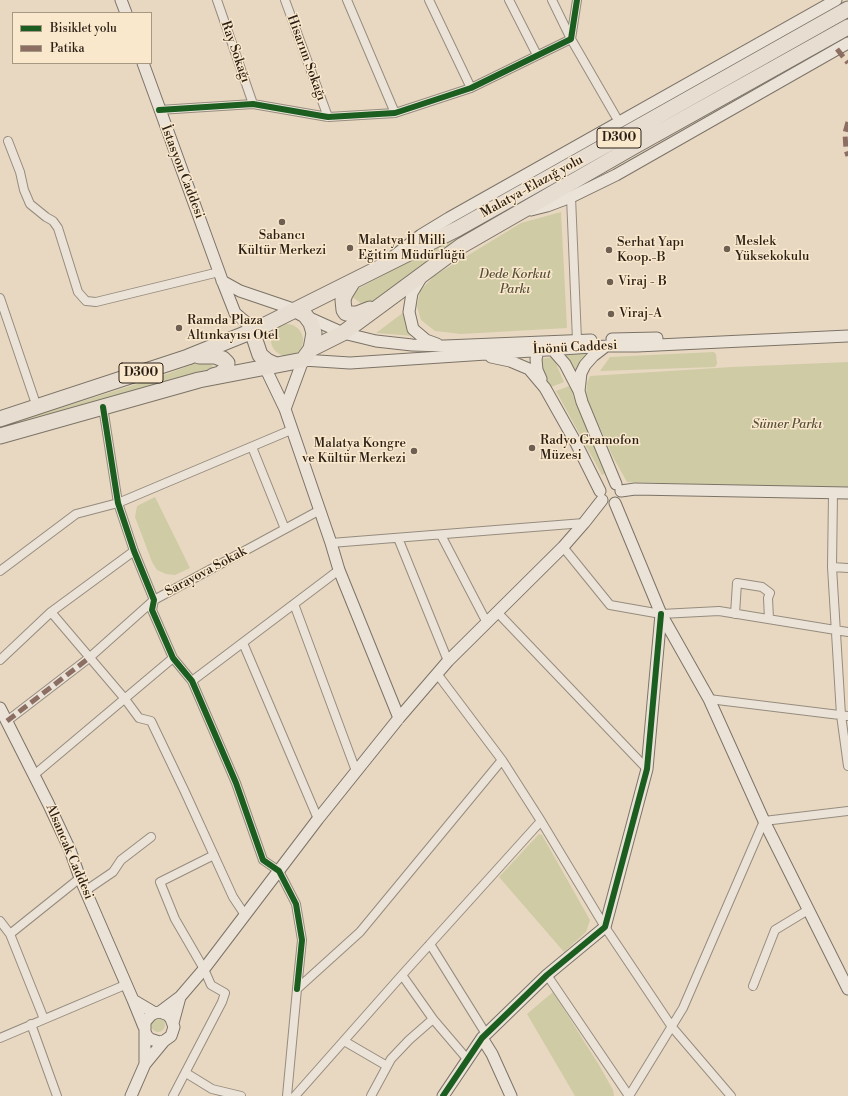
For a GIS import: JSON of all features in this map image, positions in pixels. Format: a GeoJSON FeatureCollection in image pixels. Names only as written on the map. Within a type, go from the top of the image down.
{"type":"FeatureCollection","features":[{"type":"Feature","properties":{"kind":"highway","name":"Malatya-Elazığ yolu"},"geometry":{"type":"LineString","coordinates":[[255,330],[300,313],[353,281],[457,229],[848,9]]}},
{"type":"Feature","properties":{"kind":"highway","name":"Malatya-Elazığ yolu"},"geometry":{"type":"LineString","coordinates":[[267,362],[307,354],[343,333],[460,246],[633,146],[848,27]]}},
{"type":"Feature","properties":{"kind":"highway"},"geometry":{"type":"LineString","coordinates":[[353,281],[343,300],[344,310],[346,313],[357,314],[382,304]]}},
{"type":"Feature","properties":{"kind":"highway"},"geometry":{"type":"LineString","coordinates":[[300,313],[311,323],[314,333],[307,354]]}},
{"type":"Feature","properties":{"kind":"highway"},"geometry":{"type":"LineString","coordinates":[[255,330],[254,337],[267,362]]}},
{"type":"Feature","properties":{"kind":"highway","name":"D300"},"geometry":{"type":"LineString","coordinates":[[0,419],[188,357],[255,330]]}},
{"type":"Feature","properties":{"kind":"highway"},"geometry":{"type":"LineString","coordinates":[[188,357],[210,355],[223,359],[227,363],[226,369],[220,374],[199,380]]}},
{"type":"Feature","properties":{"kind":"highway","name":"D300"},"geometry":{"type":"LineString","coordinates":[[0,436],[267,362]]}},
{"type":"Feature","properties":{"kind":"main road"},"geometry":{"type":"LineString","coordinates":[[121,0],[126,12]]}},
{"type":"Feature","properties":{"kind":"main road"},"geometry":{"type":"LineString","coordinates":[[388,264],[395,254],[421,235],[829,2]]}},
{"type":"Feature","properties":{"kind":"main road"},"geometry":{"type":"LineString","coordinates":[[520,212],[547,206],[571,197],[616,175],[848,43]]}},
{"type":"Feature","properties":{"kind":"main road","name":"İstasyon Caddesi"},"geometry":{"type":"LineString","coordinates":[[143,64],[220,276],[235,313],[255,330]]}},
{"type":"Feature","properties":{"kind":"main road"},"geometry":{"type":"LineString","coordinates":[[425,271],[412,293],[409,312],[411,324],[413,329],[426,340],[445,346]]}},
{"type":"Feature","properties":{"kind":"main road"},"geometry":{"type":"LineString","coordinates":[[220,276],[240,291],[300,313],[343,333],[376,341],[445,346],[541,346],[536,359],[537,370],[544,387],[576,444],[601,496],[606,504],[615,504],[619,500],[618,488],[582,402],[579,391],[565,364],[552,349]]}},
{"type":"Feature","properties":{"kind":"main road","name":"İnönü Caddesi"},"geometry":{"type":"LineString","coordinates":[[307,354],[350,363],[479,354],[576,340],[712,337],[848,330]]}},
{"type":"Feature","properties":{"kind":"main road","name":"İnönü Caddesi"},"geometry":{"type":"LineString","coordinates":[[541,346],[552,349],[848,336]]}},
{"type":"Feature","properties":{"kind":"main road"},"geometry":{"type":"LineString","coordinates":[[579,391],[581,373],[585,365],[593,356],[607,346]]}},
{"type":"Feature","properties":{"kind":"main road"},"geometry":{"type":"LineString","coordinates":[[285,409],[307,354]]}},
{"type":"Feature","properties":{"kind":"main road"},"geometry":{"type":"LineString","coordinates":[[479,354],[510,361],[529,369],[544,387]]}},
{"type":"Feature","properties":{"kind":"main road"},"geometry":{"type":"LineString","coordinates":[[267,362],[320,510],[339,570],[399,718]]}},
{"type":"Feature","properties":{"kind":"main road"},"geometry":{"type":"LineString","coordinates":[[0,414],[31,409]]}},
{"type":"Feature","properties":{"kind":"main road"},"geometry":{"type":"LineString","coordinates":[[0,442],[45,423]]}},
{"type":"Feature","properties":{"kind":"main road"},"geometry":{"type":"LineString","coordinates":[[145,1064],[145,1029],[147,1018],[180,997],[204,969],[318,819],[399,718],[448,661],[563,547],[584,523],[601,496],[602,487],[611,483],[618,488],[634,489],[848,493]]}},
{"type":"Feature","properties":{"kind":"main road"},"geometry":{"type":"LineString","coordinates":[[615,504],[660,614],[709,699],[764,821],[848,989]]}},
{"type":"Feature","properties":{"kind":"main road"},"geometry":{"type":"LineString","coordinates":[[443,1096],[484,1036],[547,975],[605,927],[647,769],[660,614]]}},
{"type":"Feature","properties":{"kind":"main road","name":"Alsancak Caddesi"},"geometry":{"type":"LineString","coordinates":[[0,708],[70,850],[85,890],[145,1029]]}},
{"type":"Feature","properties":{"kind":"main road"},"geometry":{"type":"LineString","coordinates":[[131,1096],[145,1064],[171,1036],[180,997]]}},
{"type":"Feature","properties":{"kind":"main road"},"geometry":{"type":"LineString","coordinates":[[133,1000],[157,1013],[168,1016],[173,1023]]}},
{"type":"Feature","properties":{"kind":"main road"},"geometry":{"type":"LineString","coordinates":[[145,1029],[150,1039],[164,1042]]}},
{"type":"Feature","properties":{"kind":"main road"},"geometry":{"type":"LineString","coordinates":[[484,1036],[511,1096]]}},
{"type":"Feature","properties":{"kind":"street","name":"Ray Sokağı"},"geometry":{"type":"LineString","coordinates":[[217,0],[253,104]]}},
{"type":"Feature","properties":{"kind":"street","name":"Hisarım Sokağı"},"geometry":{"type":"LineString","coordinates":[[285,0],[328,116]]}},
{"type":"Feature","properties":{"kind":"street"},"geometry":{"type":"LineString","coordinates":[[347,0],[395,113]]}},
{"type":"Feature","properties":{"kind":"street"},"geometry":{"type":"LineString","coordinates":[[429,0],[471,88]]}},
{"type":"Feature","properties":{"kind":"street"},"geometry":{"type":"LineString","coordinates":[[509,0],[537,55]]}},
{"type":"Feature","properties":{"kind":"street"},"geometry":{"type":"LineString","coordinates":[[552,0],[570,39],[619,122]]}},
{"type":"Feature","properties":{"kind":"street"},"geometry":{"type":"LineString","coordinates":[[570,39],[577,0]]}},
{"type":"Feature","properties":{"kind":"street"},"geometry":{"type":"LineString","coordinates":[[159,110],[253,104],[328,116],[395,113],[471,88],[570,39]]}},
{"type":"Feature","properties":{"kind":"street"},"geometry":{"type":"LineString","coordinates":[[8,141],[30,204],[53,221],[58,228],[78,292],[86,301],[96,302],[220,276]]}},
{"type":"Feature","properties":{"kind":"street"},"geometry":{"type":"LineString","coordinates":[[571,197],[576,340]]}},
{"type":"Feature","properties":{"kind":"street"},"geometry":{"type":"LineString","coordinates":[[0,298],[9,323],[31,409]]}},
{"type":"Feature","properties":{"kind":"street"},"geometry":{"type":"LineString","coordinates":[[0,326],[9,323]]}},
{"type":"Feature","properties":{"kind":"street"},"geometry":{"type":"LineString","coordinates":[[103,407],[118,503],[134,551],[154,600],[152,610],[173,658],[192,681],[236,783],[263,860],[279,871],[296,904],[302,940],[287,1096]]}},
{"type":"Feature","properties":{"kind":"street"},"geometry":{"type":"LineString","coordinates":[[0,571],[76,514],[118,503],[291,430]]}},
{"type":"Feature","properties":{"kind":"street"},"geometry":{"type":"LineString","coordinates":[[252,447],[285,529]]}},
{"type":"Feature","properties":{"kind":"street"},"geometry":{"type":"LineString","coordinates":[[833,493],[832,567],[835,630],[848,766]]}},
{"type":"Feature","properties":{"kind":"street","name":"Sarayova Sokak"},"geometry":{"type":"LineString","coordinates":[[7,721],[89,658],[154,600],[320,510]]}},
{"type":"Feature","properties":{"kind":"street"},"geometry":{"type":"LineString","coordinates":[[331,543],[584,523]]}},
{"type":"Feature","properties":{"kind":"street"},"geometry":{"type":"LineString","coordinates":[[441,535],[487,623]]}},
{"type":"Feature","properties":{"kind":"street"},"geometry":{"type":"LineString","coordinates":[[398,538],[448,661]]}},
{"type":"Feature","properties":{"kind":"street"},"geometry":{"type":"LineString","coordinates":[[563,547],[610,605],[660,614],[719,611],[848,632]]}},
{"type":"Feature","properties":{"kind":"street"},"geometry":{"type":"LineString","coordinates":[[0,660],[51,612],[134,551]]}},
{"type":"Feature","properties":{"kind":"street"},"geometry":{"type":"LineString","coordinates":[[832,567],[848,568]]}},
{"type":"Feature","properties":{"kind":"street"},"geometry":{"type":"LineString","coordinates":[[192,681],[339,570]]}},
{"type":"Feature","properties":{"kind":"street"},"geometry":{"type":"LineString","coordinates":[[735,614],[738,583],[762,587],[770,593],[768,598],[769,619]]}},
{"type":"Feature","properties":{"kind":"street"},"geometry":{"type":"LineString","coordinates":[[294,604],[356,771]]}},
{"type":"Feature","properties":{"kind":"street"},"geometry":{"type":"LineString","coordinates":[[51,612],[125,699],[139,718],[151,721],[186,792],[233,897],[245,915]]}},
{"type":"Feature","properties":{"kind":"street"},"geometry":{"type":"LineString","coordinates":[[498,613],[647,769]]}},
{"type":"Feature","properties":{"kind":"street"},"geometry":{"type":"LineString","coordinates":[[243,643],[318,819]]}},
{"type":"Feature","properties":{"kind":"street"},"geometry":{"type":"LineString","coordinates":[[34,775],[173,658]]}},
{"type":"Feature","properties":{"kind":"street"},"geometry":{"type":"LineString","coordinates":[[438,674],[502,760],[542,821],[605,927],[672,1027],[731,1096]]}},
{"type":"Feature","properties":{"kind":"street"},"geometry":{"type":"LineString","coordinates":[[709,699],[844,715]]}},
{"type":"Feature","properties":{"kind":"street"},"geometry":{"type":"LineString","coordinates":[[297,989],[360,932],[502,760]]}},
{"type":"Feature","properties":{"kind":"street"},"geometry":{"type":"LineString","coordinates":[[547,975],[629,1096],[683,1008],[764,821],[848,811]]}},
{"type":"Feature","properties":{"kind":"street"},"geometry":{"type":"LineString","coordinates":[[295,1096],[402,975],[542,821]]}},
{"type":"Feature","properties":{"kind":"street"},"geometry":{"type":"LineString","coordinates":[[85,890],[113,872],[121,860],[151,837]]}},
{"type":"Feature","properties":{"kind":"street"},"geometry":{"type":"LineString","coordinates":[[173,1096],[222,1002],[225,993],[211,985],[204,969],[175,920],[160,882],[214,856]]}},
{"type":"Feature","properties":{"kind":"street"},"geometry":{"type":"LineString","coordinates":[[10,934],[80,878]]}},
{"type":"Feature","properties":{"kind":"street"},"geometry":{"type":"LineString","coordinates":[[753,986],[775,930],[808,910]]}},
{"type":"Feature","properties":{"kind":"street"},"geometry":{"type":"LineString","coordinates":[[0,921],[10,934],[44,1019]]}},
{"type":"Feature","properties":{"kind":"street"},"geometry":{"type":"LineString","coordinates":[[430,944],[484,1036]]}},
{"type":"Feature","properties":{"kind":"street"},"geometry":{"type":"LineString","coordinates":[[402,975],[433,1019],[468,1060]]}},
{"type":"Feature","properties":{"kind":"street"},"geometry":{"type":"LineString","coordinates":[[0,1038],[125,985]]}},
{"type":"Feature","properties":{"kind":"street"},"geometry":{"type":"LineString","coordinates":[[372,1096],[391,1059],[409,1040],[433,1019]]}},
{"type":"Feature","properties":{"kind":"street"},"geometry":{"type":"LineString","coordinates":[[30,1024],[57,1096]]}},
{"type":"Feature","properties":{"kind":"street"},"geometry":{"type":"LineString","coordinates":[[344,1041],[387,1066]]}},
{"type":"Feature","properties":{"kind":"street"},"geometry":{"type":"LineString","coordinates":[[186,1072],[212,1089],[241,1096]]}},
{"type":"Feature","properties":{"kind":"green space"},"geometry":{"type":"Polygon","coordinates":[[[627,141],[629,145],[451,248],[365,306],[348,294],[439,246],[627,141]]]}},
{"type":"Feature","properties":{"kind":"green space","name":"Dede Korkut Parkı"},"geometry":{"type":"Polygon","coordinates":[[[561,212],[567,328],[461,334],[435,331],[421,320],[417,306],[420,291],[434,276],[521,223],[561,212]]]}},
{"type":"Feature","properties":{"kind":"green space"},"geometry":{"type":"Polygon","coordinates":[[[404,312],[407,326],[414,336],[376,333],[404,312]]]}},
{"type":"Feature","properties":{"kind":"green space"},"geometry":{"type":"Polygon","coordinates":[[[284,324],[290,324],[299,328],[303,340],[299,352],[290,356],[284,356],[275,352],[271,343],[271,337],[275,328],[284,324]]]}},
{"type":"Feature","properties":{"kind":"green space"},"geometry":{"type":"Polygon","coordinates":[[[593,350],[575,376],[560,353],[593,350]]]}},
{"type":"Feature","properties":{"kind":"green space"},"geometry":{"type":"Polygon","coordinates":[[[714,352],[716,354],[717,364],[715,367],[600,371],[610,357],[714,352]]]}},
{"type":"Feature","properties":{"kind":"green space"},"geometry":{"type":"Polygon","coordinates":[[[553,357],[564,382],[551,387],[542,375],[541,359],[553,357]]]}},
{"type":"Feature","properties":{"kind":"green space"},"geometry":{"type":"Polygon","coordinates":[[[210,358],[213,368],[0,433],[0,427],[156,378],[210,358]]]}},
{"type":"Feature","properties":{"kind":"green space","name":"Sümer Parkı"},"geometry":{"type":"Polygon","coordinates":[[[848,362],[848,488],[627,482],[613,457],[586,396],[587,383],[590,376],[732,367],[848,362]]]}},
{"type":"Feature","properties":{"kind":"green space"},"geometry":{"type":"Polygon","coordinates":[[[572,385],[573,395],[606,473],[602,475],[556,391],[572,385]]]}},
{"type":"Feature","properties":{"kind":"green space"},"geometry":{"type":"Polygon","coordinates":[[[155,497],[190,568],[175,575],[166,574],[157,570],[152,562],[135,517],[137,506],[155,497]]]}},
{"type":"Feature","properties":{"kind":"green space"},"geometry":{"type":"Polygon","coordinates":[[[539,834],[542,835],[590,920],[586,932],[564,952],[499,877],[539,834]]]}},
{"type":"Feature","properties":{"kind":"green space"},"geometry":{"type":"Polygon","coordinates":[[[553,992],[599,1065],[613,1090],[614,1096],[575,1096],[527,1014],[553,992]]]}},
{"type":"Feature","properties":{"kind":"green space"},"geometry":{"type":"Polygon","coordinates":[[[155,1018],[161,1018],[165,1022],[165,1028],[161,1032],[155,1032],[151,1028],[151,1022],[155,1018]]]}},
{"type":"Feature","properties":{"kind":"marked path"},"geometry":{"type":"LineString","coordinates":[[837,49],[848,63]]}},
{"type":"Feature","properties":{"kind":"marked path"},"geometry":{"type":"LineString","coordinates":[[848,122],[845,133],[846,150],[848,156]]}},
{"type":"Feature","properties":{"kind":"marked path"},"geometry":{"type":"LineString","coordinates":[[7,721],[89,658]]}},
{"type":"Feature","properties":{"kind":"cycle path"},"geometry":{"type":"LineString","coordinates":[[159,110],[253,104],[328,117],[395,113],[471,88],[571,39],[577,0]]}},
{"type":"Feature","properties":{"kind":"cycle path"},"geometry":{"type":"LineString","coordinates":[[103,407],[118,503],[134,551],[154,600],[152,610],[173,658],[192,681],[236,783],[263,860],[279,871],[296,904],[302,940],[297,989]]}},
{"type":"Feature","properties":{"kind":"cycle path"},"geometry":{"type":"LineString","coordinates":[[443,1096],[482,1038],[547,975],[605,927],[647,769],[661,614]]}},
{"type":"Feature","properties":{"kind":"place","name":"Sabancı Kültür Merkezi"},"geometry":{"type":"Point","coordinates":[282,222]}},
{"type":"Feature","properties":{"kind":"place","name":"Malatya İl Milli Eğitim Müdürlüğü"},"geometry":{"type":"Point","coordinates":[350,248]}},
{"type":"Feature","properties":{"kind":"place","name":"Meslek Yüksekokulu"},"geometry":{"type":"Point","coordinates":[727,249]}},
{"type":"Feature","properties":{"kind":"place","name":"Serhat Yapı Koop.-B"},"geometry":{"type":"Point","coordinates":[609,250]}},
{"type":"Feature","properties":{"kind":"place","name":"Viraj - B"},"geometry":{"type":"Point","coordinates":[610,282]}},
{"type":"Feature","properties":{"kind":"place","name":"Viraj-A"},"geometry":{"type":"Point","coordinates":[611,314]}},
{"type":"Feature","properties":{"kind":"place","name":"Ramda Plaza Altınkayısı Otel"},"geometry":{"type":"Point","coordinates":[179,328]}},
{"type":"Feature","properties":{"kind":"place","name":"Radyo Gramofon Müzesi"},"geometry":{"type":"Point","coordinates":[532,448]}},
{"type":"Feature","properties":{"kind":"place","name":"Malatya Kongre ve Kültür Merkezi"},"geometry":{"type":"Point","coordinates":[414,451]}}]}
